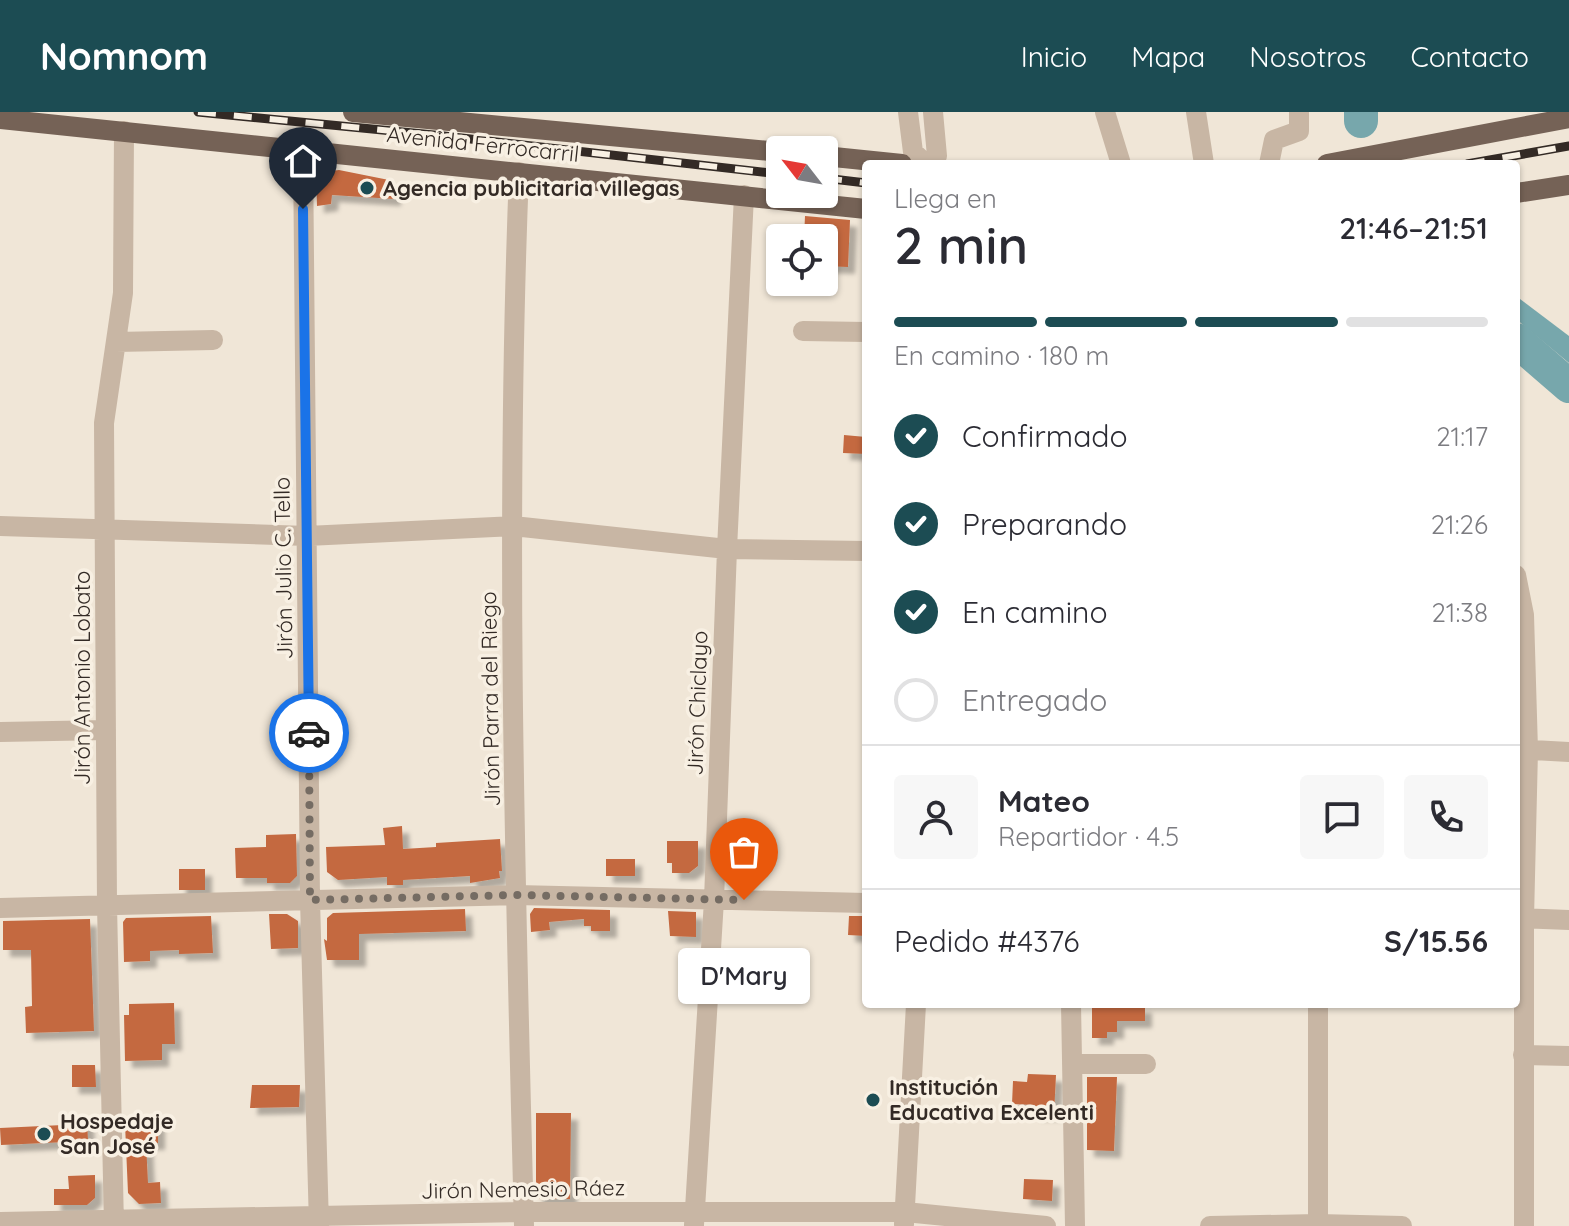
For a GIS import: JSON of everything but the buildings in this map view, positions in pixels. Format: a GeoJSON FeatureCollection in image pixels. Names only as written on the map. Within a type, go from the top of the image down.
{"type":"FeatureCollection","features":[{"type":"Feature","properties":{"kind":"main road","name":"Avenida Ferrocarril"},"geometry":{"type":"LineString","coordinates":[[353,112],[498,118],[766,150]]}},
{"type":"Feature","properties":{"kind":"main road"},"geometry":{"type":"LineString","coordinates":[[1348,160],[1569,118]]}},
{"type":"Feature","properties":{"kind":"main road","name":"Avenida Ferrocarril"},"geometry":{"type":"LineString","coordinates":[[0,119],[862,209]]}},
{"type":"Feature","properties":{"kind":"main road"},"geometry":{"type":"LineString","coordinates":[[838,157],[903,160]]}},
{"type":"Feature","properties":{"kind":"main road"},"geometry":{"type":"LineString","coordinates":[[1520,192],[1564,186]]}},
{"type":"Feature","properties":{"kind":"street"},"geometry":{"type":"LineString","coordinates":[[908,112],[923,160]]}},
{"type":"Feature","properties":{"kind":"street"},"geometry":{"type":"LineString","coordinates":[[923,160],[933,112]]}},
{"type":"Feature","properties":{"kind":"street"},"geometry":{"type":"LineString","coordinates":[[1105,112],[1120,160]]}},
{"type":"Feature","properties":{"kind":"street"},"geometry":{"type":"LineString","coordinates":[[1196,112],[1203,160]]}},
{"type":"Feature","properties":{"kind":"street"},"geometry":{"type":"LineString","coordinates":[[1270,160],[1274,140],[1299,131],[1299,112]]}},
{"type":"Feature","properties":{"kind":"street","name":"Jirón Antonio Lobato"},"geometry":{"type":"LineString","coordinates":[[114,1223],[107,905],[104,423],[123,293],[124,131]]}},
{"type":"Feature","properties":{"kind":"street","name":"Jirón Julio C. Tello"},"geometry":{"type":"LineString","coordinates":[[303,150],[310,900],[319,1221]]}},
{"type":"Feature","properties":{"kind":"street","name":"Jirón Parra del Riego"},"geometry":{"type":"LineString","coordinates":[[519,172],[512,351],[516,895],[524,1219]]}},
{"type":"Feature","properties":{"kind":"street","name":"Jirón Chiclayo"},"geometry":{"type":"LineString","coordinates":[[694,1219],[714,900],[744,195]]}},
{"type":"Feature","properties":{"kind":"street"},"geometry":{"type":"LineString","coordinates":[[803,331],[862,332]]}},
{"type":"Feature","properties":{"kind":"street"},"geometry":{"type":"LineString","coordinates":[[116,342],[213,340]]}},
{"type":"Feature","properties":{"kind":"street"},"geometry":{"type":"LineString","coordinates":[[0,526],[307,536],[513,526],[727,549],[862,551]]}},
{"type":"Feature","properties":{"kind":"street"},"geometry":{"type":"LineString","coordinates":[[1520,595],[1524,615],[1520,919],[1524,1226]]}},
{"type":"Feature","properties":{"kind":"street"},"geometry":{"type":"LineString","coordinates":[[0,732],[106,730]]}},
{"type":"Feature","properties":{"kind":"street"},"geometry":{"type":"LineString","coordinates":[[1522,750],[1569,752]]}},
{"type":"Feature","properties":{"kind":"street"},"geometry":{"type":"LineString","coordinates":[[0,908],[516,895],[862,903]]}},
{"type":"Feature","properties":{"kind":"street"},"geometry":{"type":"LineString","coordinates":[[1520,919],[1569,920]]}},
{"type":"Feature","properties":{"kind":"street"},"geometry":{"type":"LineString","coordinates":[[904,1219],[916,1008]]}},
{"type":"Feature","properties":{"kind":"street"},"geometry":{"type":"LineString","coordinates":[[1071,1008],[1075,1226]]}},
{"type":"Feature","properties":{"kind":"street"},"geometry":{"type":"LineString","coordinates":[[1318,1008],[1318,1225]]}},
{"type":"Feature","properties":{"kind":"street"},"geometry":{"type":"LineString","coordinates":[[1523,1055],[1569,1056]]}},
{"type":"Feature","properties":{"kind":"street"},"geometry":{"type":"LineString","coordinates":[[1072,1064],[1146,1064]]}},
{"type":"Feature","properties":{"kind":"street","name":"Jirón Nemesio Ráez"},"geometry":{"type":"LineString","coordinates":[[0,1222],[904,1219],[1046,1226]]}},
{"type":"Feature","properties":{"kind":"street"},"geometry":{"type":"LineString","coordinates":[[1210,1226],[1402,1226]]}},
{"type":"Feature","properties":{"kind":"water"},"geometry":{"type":"Polygon","coordinates":[[[1520,299],[1569,336],[1569,363],[1520,322],[1520,299]]]}},
{"type":"Feature","properties":{"kind":"waterway"},"geometry":{"type":"LineString","coordinates":[[1361,112],[1361,121]]}},
{"type":"Feature","properties":{"kind":"waterway"},"geometry":{"type":"LineString","coordinates":[[1520,343],[1569,386]]}},
{"type":"Feature","properties":{"kind":"railway"},"geometry":{"type":"LineString","coordinates":[[198,112],[766,172]]}},
{"type":"Feature","properties":{"kind":"railway"},"geometry":{"type":"LineString","coordinates":[[1490,160],[1569,146]]}},
{"type":"Feature","properties":{"kind":"railway"},"geometry":{"type":"LineString","coordinates":[[838,180],[862,183]]}},
{"type":"Feature","properties":{"kind":"way so far"},"geometry":{"type":"LineString","coordinates":[[309,733],[310,900],[516,895],[744,900]]}},
{"type":"Feature","properties":{"kind":"place","name":"Agencia publicitaria villegas"},"geometry":{"type":"Point","coordinates":[367,188]}},
{"type":"Feature","properties":{"kind":"place","name":"D'Mary"},"geometry":{"type":"Point","coordinates":[744,900]}},
{"type":"Feature","properties":{"kind":"place","name":"Institución Educativa Excelenti"},"geometry":{"type":"Point","coordinates":[873,1100]}},
{"type":"Feature","properties":{"kind":"place","name":"Hospedaje San José"},"geometry":{"type":"Point","coordinates":[44,1134]}},
{"type":"Feature","properties":{"kind":"route"},"geometry":{"type":"LineString","coordinates":[[303,209],[309,733]]}}]}
